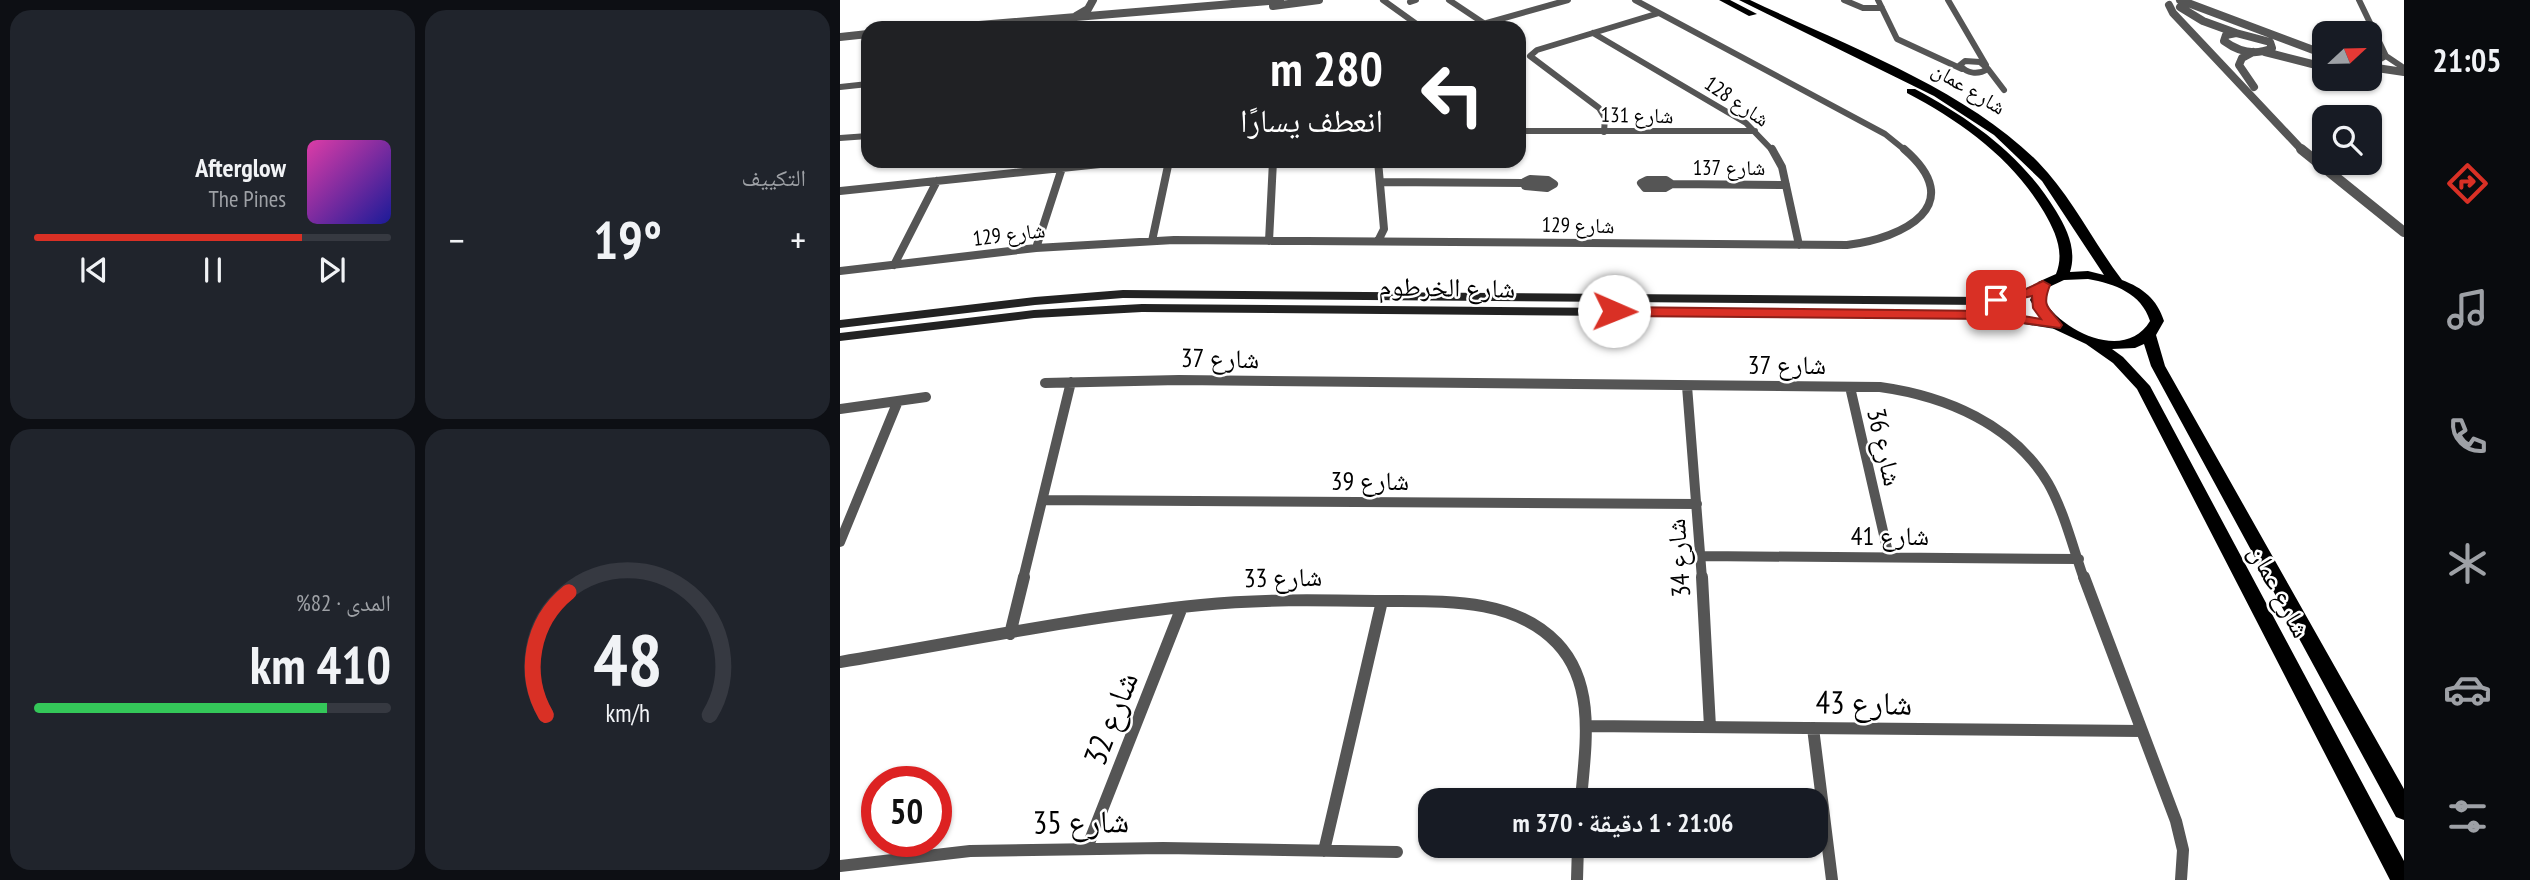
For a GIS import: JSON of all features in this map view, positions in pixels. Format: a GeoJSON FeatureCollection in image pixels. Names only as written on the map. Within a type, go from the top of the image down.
{"type":"FeatureCollection","features":[{"type":"Feature","properties":{"kind":"main road","name":"شارع عمان"},"geometry":{"type":"LineString","coordinates":[[1723,0],[1917,94],[1986,138],[2020,170],[2053,217],[2066,246],[2067,261],[2062,276]]}},
{"type":"Feature","properties":{"kind":"main road","name":"شارع عمان"},"geometry":{"type":"LineString","coordinates":[[1743,0],[1936,92],[1994,129],[2050,182],[2091,248],[2117,282],[2142,295],[2156,313],[2155,329],[2149,336],[2158,366],[2404,810]]}},
{"type":"Feature","properties":{"kind":"main road"},"geometry":{"type":"LineString","coordinates":[[2117,282],[2088,275],[2062,276],[2043,285],[2037,300],[2040,308],[2055,325],[2092,342],[2119,345],[2141,341],[2149,336]]}},
{"type":"Feature","properties":{"kind":"main road","name":"شارع الخرطوم"},"geometry":{"type":"LineString","coordinates":[[840,324],[1035,300],[1123,294],[1984,301],[2018,296],[2043,285]]}},
{"type":"Feature","properties":{"kind":"main road","name":"شارع الخرطوم"},"geometry":{"type":"LineString","coordinates":[[840,337],[1034,314],[1142,308],[1992,315],[2055,325]]}},
{"type":"Feature","properties":{"kind":"main road","name":"شارع عمان"},"geometry":{"type":"LineString","coordinates":[[2092,342],[2118,360],[2143,386],[2402,880]]}},
{"type":"Feature","properties":{"kind":"street"},"geometry":{"type":"LineString","coordinates":[[1076,16],[1088,9],[1093,0]]}},
{"type":"Feature","properties":{"kind":"street"},"geometry":{"type":"LineString","coordinates":[[1021,21],[1280,0]]}},
{"type":"Feature","properties":{"kind":"street"},"geometry":{"type":"LineString","coordinates":[[1093,21],[1319,0]]}},
{"type":"Feature","properties":{"kind":"street"},"geometry":{"type":"LineString","coordinates":[[1382,0],[1411,21]]}},
{"type":"Feature","properties":{"kind":"street"},"geometry":{"type":"LineString","coordinates":[[1449,0],[1480,21]]}},
{"type":"Feature","properties":{"kind":"street"},"geometry":{"type":"LineString","coordinates":[[1495,21],[1567,0]]}},
{"type":"Feature","properties":{"kind":"street","name":"شارع 129"},"geometry":{"type":"LineString","coordinates":[[840,271],[1036,248],[1152,241],[1855,244],[1886,237],[1920,218],[1931,202],[1933,191],[1929,178],[1909,153],[1873,126],[1635,0]]}},
{"type":"Feature","properties":{"kind":"street"},"geometry":{"type":"LineString","coordinates":[[1948,0],[1995,80],[2004,90]]}},
{"type":"Feature","properties":{"kind":"street"},"geometry":{"type":"LineString","coordinates":[[2180,0],[2312,50]]}},
{"type":"Feature","properties":{"kind":"street"},"geometry":{"type":"LineString","coordinates":[[2359,0],[2386,56],[2404,70]]}},
{"type":"Feature","properties":{"kind":"street"},"geometry":{"type":"LineString","coordinates":[[2169,2],[2203,21],[2236,33],[2259,37],[2272,46],[2312,58]]}},
{"type":"Feature","properties":{"kind":"street"},"geometry":{"type":"LineString","coordinates":[[2169,2],[2224,37]]}},
{"type":"Feature","properties":{"kind":"street"},"geometry":{"type":"LineString","coordinates":[[2169,2],[2173,13],[2311,159],[2404,232]]}},
{"type":"Feature","properties":{"kind":"street"},"geometry":{"type":"LineString","coordinates":[[1852,3],[1878,4]]}},
{"type":"Feature","properties":{"kind":"street"},"geometry":{"type":"LineString","coordinates":[[1852,3],[1878,4]]}},
{"type":"Feature","properties":{"kind":"street"},"geometry":{"type":"LineString","coordinates":[[1852,3],[1887,21]]}},
{"type":"Feature","properties":{"kind":"street"},"geometry":{"type":"LineString","coordinates":[[1878,4],[1893,35],[1899,41],[1941,60],[1987,67]]}},
{"type":"Feature","properties":{"kind":"street"},"geometry":{"type":"LineString","coordinates":[[1080,21],[1102,15],[1106,5]]}},
{"type":"Feature","properties":{"kind":"street"},"geometry":{"type":"LineString","coordinates":[[1604,132],[1605,118],[1599,108],[1530,57],[1537,51],[1659,13]]}},
{"type":"Feature","properties":{"kind":"street","name":"شارع 128"},"geometry":{"type":"LineString","coordinates":[[1593,33],[1755,131],[1776,152],[1799,245]]}},
{"type":"Feature","properties":{"kind":"street"},"geometry":{"type":"LineString","coordinates":[[2224,37],[2236,33]]}},
{"type":"Feature","properties":{"kind":"street"},"geometry":{"type":"LineString","coordinates":[[840,37],[861,35]]}},
{"type":"Feature","properties":{"kind":"street"},"geometry":{"type":"LineString","coordinates":[[2224,37],[2236,80]]}},
{"type":"Feature","properties":{"kind":"street"},"geometry":{"type":"LineString","coordinates":[[840,43],[861,41]]}},
{"type":"Feature","properties":{"kind":"street"},"geometry":{"type":"LineString","coordinates":[[2264,52],[2272,46]]}},
{"type":"Feature","properties":{"kind":"street"},"geometry":{"type":"LineString","coordinates":[[2253,52],[2240,60],[2241,72],[2312,147]]}},
{"type":"Feature","properties":{"kind":"street"},"geometry":{"type":"LineString","coordinates":[[2229,53],[2264,52],[2312,64]]}},
{"type":"Feature","properties":{"kind":"street"},"geometry":{"type":"LineString","coordinates":[[1964,64],[1979,53]]}},
{"type":"Feature","properties":{"kind":"street"},"geometry":{"type":"LineString","coordinates":[[2382,58],[2386,56]]}},
{"type":"Feature","properties":{"kind":"street"},"geometry":{"type":"LineString","coordinates":[[1964,64],[1995,80]]}},
{"type":"Feature","properties":{"kind":"street"},"geometry":{"type":"LineString","coordinates":[[1979,73],[1987,67]]}},
{"type":"Feature","properties":{"kind":"street"},"geometry":{"type":"LineString","coordinates":[[2382,67],[2404,70]]}},
{"type":"Feature","properties":{"kind":"street"},"geometry":{"type":"LineString","coordinates":[[2382,77],[2404,80]]}},
{"type":"Feature","properties":{"kind":"street"},"geometry":{"type":"LineString","coordinates":[[840,87],[861,86]]}},
{"type":"Feature","properties":{"kind":"street","name":"شارع 131"},"geometry":{"type":"LineString","coordinates":[[1526,131],[1755,131]]}},
{"type":"Feature","properties":{"kind":"street"},"geometry":{"type":"LineString","coordinates":[[840,138],[861,136]]}},
{"type":"Feature","properties":{"kind":"street"},"geometry":{"type":"LineString","coordinates":[[840,191],[1062,168],[1036,248]]}},
{"type":"Feature","properties":{"kind":"street"},"geometry":{"type":"LineString","coordinates":[[1152,241],[1168,168]]}},
{"type":"Feature","properties":{"kind":"street"},"geometry":{"type":"LineString","coordinates":[[1269,241],[1273,168]]}},
{"type":"Feature","properties":{"kind":"street"},"geometry":{"type":"LineString","coordinates":[[1378,241],[1384,229],[1379,168]]}},
{"type":"Feature","properties":{"kind":"street"},"geometry":{"type":"LineString","coordinates":[[2343,175],[2404,222]]}},
{"type":"Feature","properties":{"kind":"street"},"geometry":{"type":"LineString","coordinates":[[894,265],[937,181]]}},
{"type":"Feature","properties":{"kind":"street"},"geometry":{"type":"LineString","coordinates":[[1380,182],[1523,183]]}},
{"type":"Feature","properties":{"kind":"street","name":"شارع 137"},"geometry":{"type":"LineString","coordinates":[[1672,184],[1786,185]]}},
{"type":"Feature","properties":{"kind":"street","name":"شارع 37"},"geometry":{"type":"LineString","coordinates":[[1045,383],[1179,380],[1850,387],[1894,388],[1933,397],[1964,411],[2015,442],[2032,458],[2049,485],[2181,836],[2181,880]]}},
{"type":"Feature","properties":{"kind":"street"},"geometry":{"type":"LineString","coordinates":[[1010,634],[1071,382]]}},
{"type":"Feature","properties":{"kind":"street","name":"شارع 34"},"geometry":{"type":"LineString","coordinates":[[1687,386],[1701,556],[1710,727]]}},
{"type":"Feature","properties":{"kind":"street","name":"شارع 36"},"geometry":{"type":"LineString","coordinates":[[1850,387],[1889,558]]}},
{"type":"Feature","properties":{"kind":"street"},"geometry":{"type":"LineString","coordinates":[[840,409],[926,397]]}},
{"type":"Feature","properties":{"kind":"street"},"geometry":{"type":"LineString","coordinates":[[840,542],[898,401]]}},
{"type":"Feature","properties":{"kind":"street","name":"شارع 39"},"geometry":{"type":"LineString","coordinates":[[1043,500],[1697,504]]}},
{"type":"Feature","properties":{"kind":"street","name":"شارع 41"},"geometry":{"type":"LineString","coordinates":[[1701,556],[2079,559]]}},
{"type":"Feature","properties":{"kind":"street","name":"شارع 33"},"geometry":{"type":"LineString","coordinates":[[840,662],[1182,607],[1263,601],[1479,604],[1508,612],[1534,625],[1558,643],[1573,666],[1584,692],[1586,726],[1582,788]]}},
{"type":"Feature","properties":{"kind":"street"},"geometry":{"type":"LineString","coordinates":[[1324,851],[1382,601]]}},
{"type":"Feature","properties":{"kind":"street","name":"شارع 32"},"geometry":{"type":"LineString","coordinates":[[1087,848],[1182,607]]}},
{"type":"Feature","properties":{"kind":"street","name":"شارع 43"},"geometry":{"type":"LineString","coordinates":[[1586,726],[2142,731]]}},
{"type":"Feature","properties":{"kind":"street"},"geometry":{"type":"LineString","coordinates":[[1813,728],[1832,880]]}},
{"type":"Feature","properties":{"kind":"street","name":"شارع 35"},"geometry":{"type":"LineString","coordinates":[[840,866],[970,851],[1087,848],[1397,852]]}},
{"type":"Feature","properties":{"kind":"street"},"geometry":{"type":"LineString","coordinates":[[1577,880],[1578,858]]}},
{"type":"Feature","properties":{"kind":"route"},"geometry":{"type":"LineString","coordinates":[[1614,311],[1992,315],[2055,325],[2046,317],[2037,300],[2043,285],[2028,293],[1996,300]]}}]}
